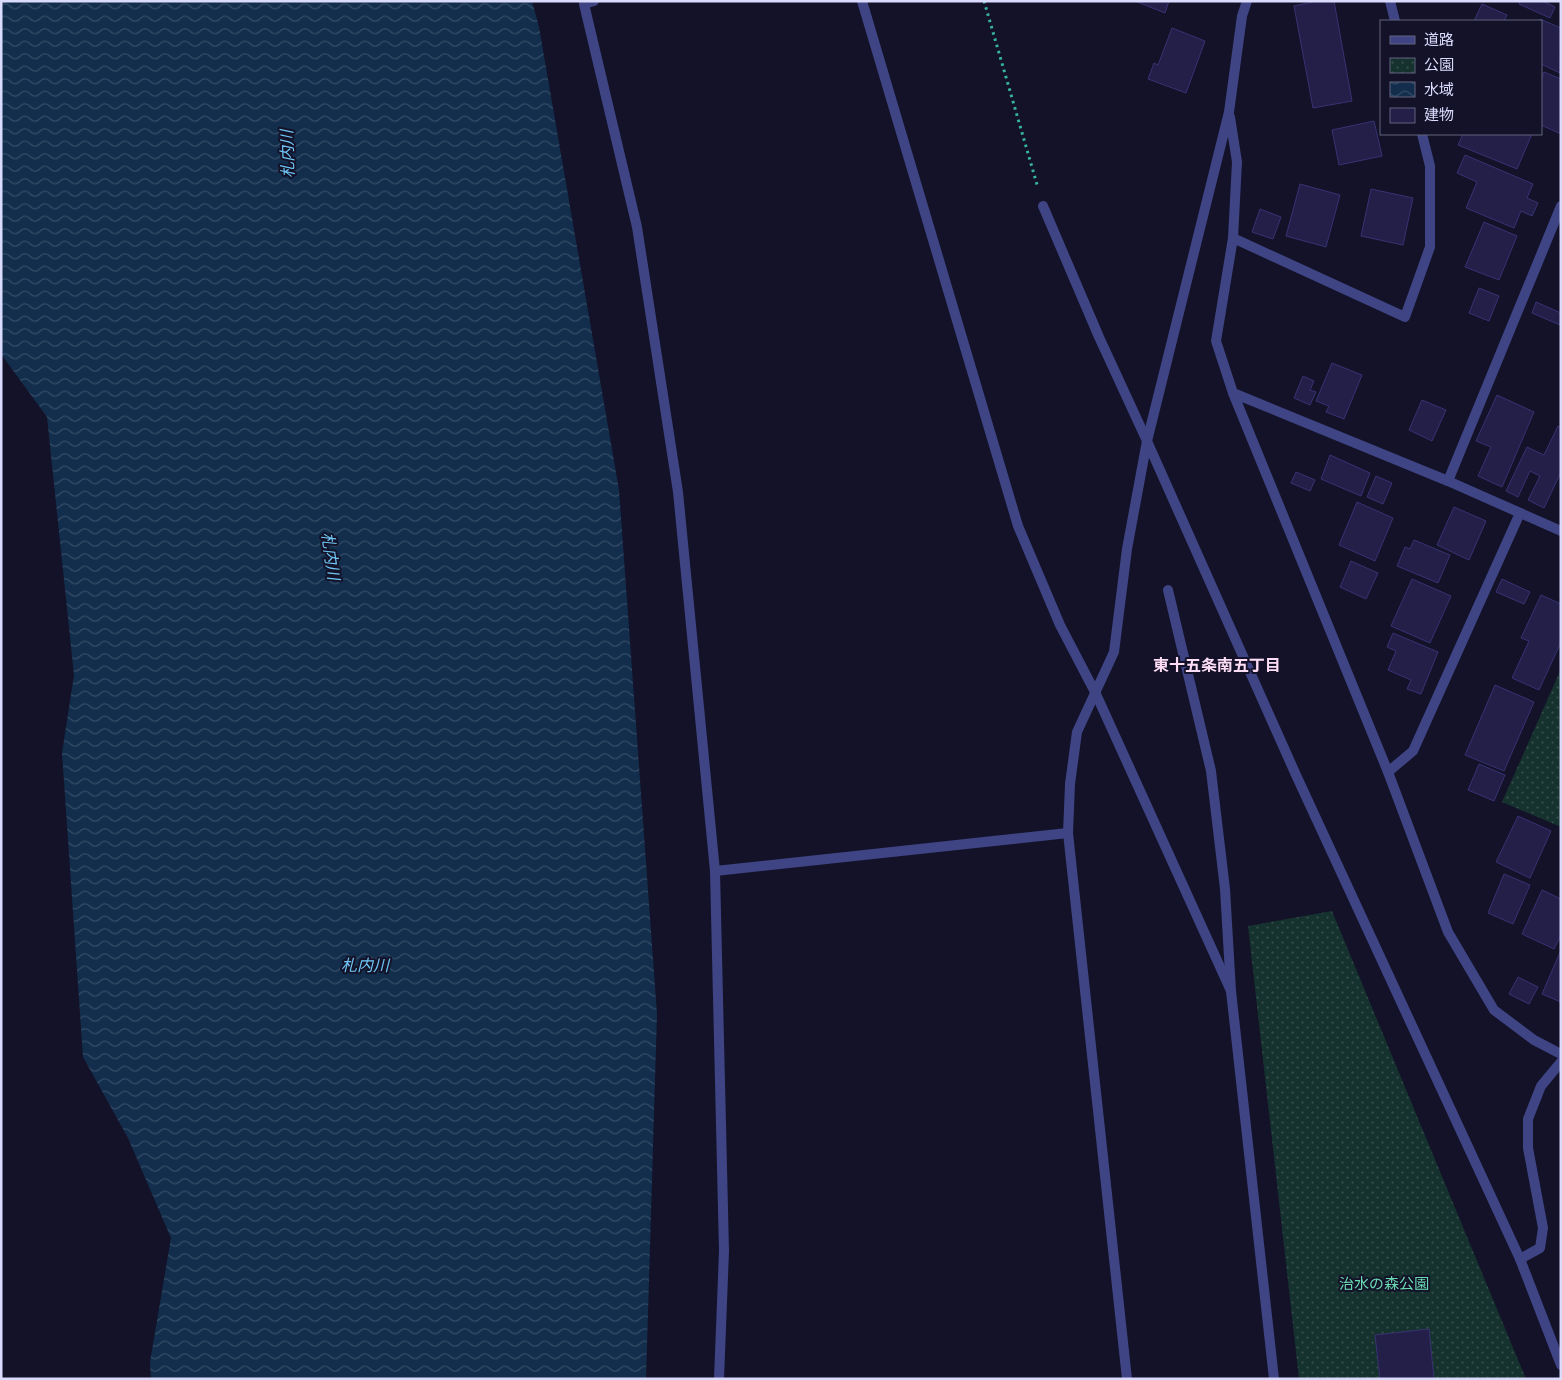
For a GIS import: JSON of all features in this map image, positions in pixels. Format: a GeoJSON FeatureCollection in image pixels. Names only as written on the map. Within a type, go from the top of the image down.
{"type":"FeatureCollection","features":[{"type":"Feature","properties":{"kind":"street"},"geometry":{"type":"LineString","coordinates":[[594,1],[584,4],[637,227],[678,492],[715,871],[724,1251],[719,1379]]}},
{"type":"Feature","properties":{"kind":"street"},"geometry":{"type":"LineString","coordinates":[[862,1],[1018,526],[1060,625],[1096,694],[1231,991]]}},
{"type":"Feature","properties":{"kind":"street"},"geometry":{"type":"LineString","coordinates":[[1127,1379],[1068,833],[1070,784],[1077,732],[1114,652],[1127,549],[1148,441],[1229,112],[1242,16],[1247,1]]}},
{"type":"Feature","properties":{"kind":"street"},"geometry":{"type":"LineString","coordinates":[[1390,1],[1394,20]]}},
{"type":"Feature","properties":{"kind":"street"},"geometry":{"type":"LineString","coordinates":[[1229,112],[1237,162],[1233,238],[1216,341],[1232,392],[1388,772],[1448,932],[1494,1010],[1534,1040],[1561,1054]]}},
{"type":"Feature","properties":{"kind":"street"},"geometry":{"type":"LineString","coordinates":[[1233,238],[1405,317],[1430,247],[1430,166],[1422,135]]}},
{"type":"Feature","properties":{"kind":"street"},"geometry":{"type":"LineString","coordinates":[[1043,206],[1099,337],[1148,441],[1292,766],[1520,1259],[1561,1365]]}},
{"type":"Feature","properties":{"kind":"street"},"geometry":{"type":"LineString","coordinates":[[1448,480],[1559,213]]}},
{"type":"Feature","properties":{"kind":"street"},"geometry":{"type":"LineString","coordinates":[[1232,392],[1448,480],[1561,531]]}},
{"type":"Feature","properties":{"kind":"street"},"geometry":{"type":"LineString","coordinates":[[1388,772],[1413,751],[1520,513]]}},
{"type":"Feature","properties":{"kind":"street"},"geometry":{"type":"LineString","coordinates":[[1168,590],[1211,771],[1225,889],[1231,991],[1274,1379]]}},
{"type":"Feature","properties":{"kind":"street"},"geometry":{"type":"LineString","coordinates":[[715,871],[1068,833]]}},
{"type":"Feature","properties":{"kind":"street"},"geometry":{"type":"LineString","coordinates":[[1520,1259],[1540,1248],[1543,1228],[1528,1148],[1528,1119],[1541,1086],[1561,1062]]}},
{"type":"Feature","properties":{"kind":"path"},"geometry":{"type":"LineString","coordinates":[[984,1],[1043,206]]}},
{"type":"Feature","properties":{"kind":"green space"},"geometry":{"type":"Polygon","coordinates":[[[1561,669],[1561,827],[1502,802],[1561,669]]]}},
{"type":"Feature","properties":{"kind":"green space","name":"治水の森公園"},"geometry":{"type":"Polygon","coordinates":[[[1332,911],[1526,1379],[1299,1379],[1248,926],[1332,911]]]}},
{"type":"Feature","properties":{"kind":"water","name":"札内川"},"geometry":{"type":"Polygon","coordinates":[[[1,1],[532,1],[539,27],[619,490],[657,1014],[646,1379],[151,1379],[150,1362],[171,1238],[128,1138],[83,1057],[62,753],[74,675],[47,417],[1,354],[1,1]]]}},
{"type":"Feature","properties":{"kind":"building"},"geometry":{"type":"Polygon","coordinates":[[[1135,1],[1169,1],[1165,13],[1135,1]]]}},
{"type":"Feature","properties":{"kind":"building"},"geometry":{"type":"Polygon","coordinates":[[[1317,1],[1334,1],[1352,101],[1313,108],[1294,6],[1317,1]]]}},
{"type":"Feature","properties":{"kind":"building"},"geometry":{"type":"Polygon","coordinates":[[[1520,1],[1543,1],[1555,7],[1550,18],[1519,4],[1520,1]]]}},
{"type":"Feature","properties":{"kind":"building"},"geometry":{"type":"Polygon","coordinates":[[[1482,4],[1507,15],[1504,20],[1474,20],[1482,4]]]}},
{"type":"Feature","properties":{"kind":"building"},"geometry":{"type":"Polygon","coordinates":[[[1540,19],[1561,28],[1560,73],[1542,64],[1542,20],[1540,19]]]}},
{"type":"Feature","properties":{"kind":"building"},"geometry":{"type":"Polygon","coordinates":[[[1172,28],[1205,41],[1186,93],[1148,79],[1154,63],[1158,65],[1172,28]]]}},
{"type":"Feature","properties":{"kind":"building"},"geometry":{"type":"Polygon","coordinates":[[[1544,72],[1561,79],[1561,134],[1542,125],[1542,77],[1544,72]]]}},
{"type":"Feature","properties":{"kind":"building"},"geometry":{"type":"Polygon","coordinates":[[[1374,121],[1382,156],[1339,165],[1332,130],[1374,121]]]}},
{"type":"Feature","properties":{"kind":"building"},"geometry":{"type":"Polygon","coordinates":[[[1463,135],[1532,135],[1517,169],[1458,145],[1463,135]]]}},
{"type":"Feature","properties":{"kind":"building"},"geometry":{"type":"Polygon","coordinates":[[[1465,155],[1533,184],[1527,198],[1538,203],[1532,216],[1521,211],[1514,228],[1466,208],[1477,182],[1457,173],[1465,155]]]}},
{"type":"Feature","properties":{"kind":"building"},"geometry":{"type":"Polygon","coordinates":[[[1300,184],[1340,195],[1326,247],[1286,236],[1300,184]]]}},
{"type":"Feature","properties":{"kind":"building"},"geometry":{"type":"Polygon","coordinates":[[[1371,189],[1413,198],[1403,245],[1361,236],[1371,189]]]}},
{"type":"Feature","properties":{"kind":"building"},"geometry":{"type":"Polygon","coordinates":[[[1260,209],[1281,217],[1273,239],[1252,232],[1260,209]]]}},
{"type":"Feature","properties":{"kind":"building"},"geometry":{"type":"Polygon","coordinates":[[[1484,222],[1517,236],[1499,280],[1465,267],[1484,222]]]}},
{"type":"Feature","properties":{"kind":"building"},"geometry":{"type":"Polygon","coordinates":[[[1479,288],[1499,296],[1489,321],[1469,313],[1479,288]]]}},
{"type":"Feature","properties":{"kind":"building"},"geometry":{"type":"Polygon","coordinates":[[[1536,302],[1561,313],[1560,325],[1532,313],[1536,302]]]}},
{"type":"Feature","properties":{"kind":"building"},"geometry":{"type":"Polygon","coordinates":[[[1332,363],[1362,375],[1344,419],[1326,412],[1329,406],[1316,401],[1332,363]]]}},
{"type":"Feature","properties":{"kind":"building"},"geometry":{"type":"Polygon","coordinates":[[[1303,376],[1314,381],[1310,390],[1316,392],[1310,405],[1294,398],[1303,376]]]}},
{"type":"Feature","properties":{"kind":"building"},"geometry":{"type":"Polygon","coordinates":[[[1497,395],[1534,412],[1502,487],[1478,476],[1491,447],[1476,441],[1497,395]]]}},
{"type":"Feature","properties":{"kind":"building"},"geometry":{"type":"Polygon","coordinates":[[[1422,400],[1446,410],[1432,441],[1409,430],[1422,400]]]}},
{"type":"Feature","properties":{"kind":"building"},"geometry":{"type":"Polygon","coordinates":[[[1558,426],[1561,427],[1561,472],[1544,508],[1528,500],[1540,476],[1530,471],[1518,497],[1506,491],[1527,447],[1544,455],[1558,426]]]}},
{"type":"Feature","properties":{"kind":"building"},"geometry":{"type":"Polygon","coordinates":[[[1330,455],[1370,473],[1361,496],[1321,479],[1330,455]]]}},
{"type":"Feature","properties":{"kind":"building"},"geometry":{"type":"Polygon","coordinates":[[[1296,472],[1315,480],[1310,491],[1291,483],[1296,472]]]}},
{"type":"Feature","properties":{"kind":"building"},"geometry":{"type":"Polygon","coordinates":[[[1376,476],[1392,483],[1383,504],[1367,497],[1376,476]]]}},
{"type":"Feature","properties":{"kind":"building"},"geometry":{"type":"Polygon","coordinates":[[[1357,502],[1393,518],[1375,561],[1339,545],[1357,502]]]}},
{"type":"Feature","properties":{"kind":"building"},"geometry":{"type":"Polygon","coordinates":[[[1454,507],[1486,521],[1469,560],[1437,545],[1454,507]]]}},
{"type":"Feature","properties":{"kind":"building"},"geometry":{"type":"Polygon","coordinates":[[[1414,540],[1450,555],[1438,583],[1397,566],[1405,547],[1410,549],[1414,540]]]}},
{"type":"Feature","properties":{"kind":"building"},"geometry":{"type":"Polygon","coordinates":[[[1351,561],[1378,573],[1366,599],[1340,587],[1351,561]]]}},
{"type":"Feature","properties":{"kind":"building"},"geometry":{"type":"Polygon","coordinates":[[[1412,579],[1451,596],[1430,643],[1391,626],[1412,579]]]}},
{"type":"Feature","properties":{"kind":"building"},"geometry":{"type":"Polygon","coordinates":[[[1502,579],[1530,592],[1524,604],[1496,592],[1502,579]]]}},
{"type":"Feature","properties":{"kind":"building"},"geometry":{"type":"Polygon","coordinates":[[[1541,595],[1561,604],[1561,642],[1539,690],[1512,678],[1529,641],[1521,638],[1541,595]]]}},
{"type":"Feature","properties":{"kind":"building"},"geometry":{"type":"Polygon","coordinates":[[[1393,633],[1438,652],[1421,694],[1407,689],[1411,680],[1388,670],[1396,651],[1387,647],[1393,633]]]}},
{"type":"Feature","properties":{"kind":"building"},"geometry":{"type":"Polygon","coordinates":[[[1495,685],[1534,702],[1504,771],[1465,755],[1495,685]]]}},
{"type":"Feature","properties":{"kind":"building"},"geometry":{"type":"Polygon","coordinates":[[[1479,764],[1505,775],[1494,801],[1468,790],[1479,764]]]}},
{"type":"Feature","properties":{"kind":"building"},"geometry":{"type":"Polygon","coordinates":[[[1518,816],[1551,831],[1530,878],[1496,862],[1518,816]]]}},
{"type":"Feature","properties":{"kind":"building"},"geometry":{"type":"Polygon","coordinates":[[[1504,874],[1530,885],[1513,924],[1488,913],[1504,874]]]}},
{"type":"Feature","properties":{"kind":"building"},"geometry":{"type":"Polygon","coordinates":[[[1542,890],[1561,899],[1561,935],[1554,949],[1522,934],[1542,890]]]}},
{"type":"Feature","properties":{"kind":"building"},"geometry":{"type":"Polygon","coordinates":[[[1561,950],[1561,1002],[1542,994],[1561,950]]]}},
{"type":"Feature","properties":{"kind":"building"},"geometry":{"type":"Polygon","coordinates":[[[1518,977],[1538,987],[1529,1004],[1509,994],[1518,977]]]}},
{"type":"Feature","properties":{"kind":"building"},"geometry":{"type":"Polygon","coordinates":[[[1429,1329],[1434,1379],[1380,1379],[1375,1335],[1429,1329]]]}},
{"type":"Feature","properties":{"kind":"district","name":"東十五条南五丁目"},"geometry":{"type":"Point","coordinates":[1217,665]}}]}
